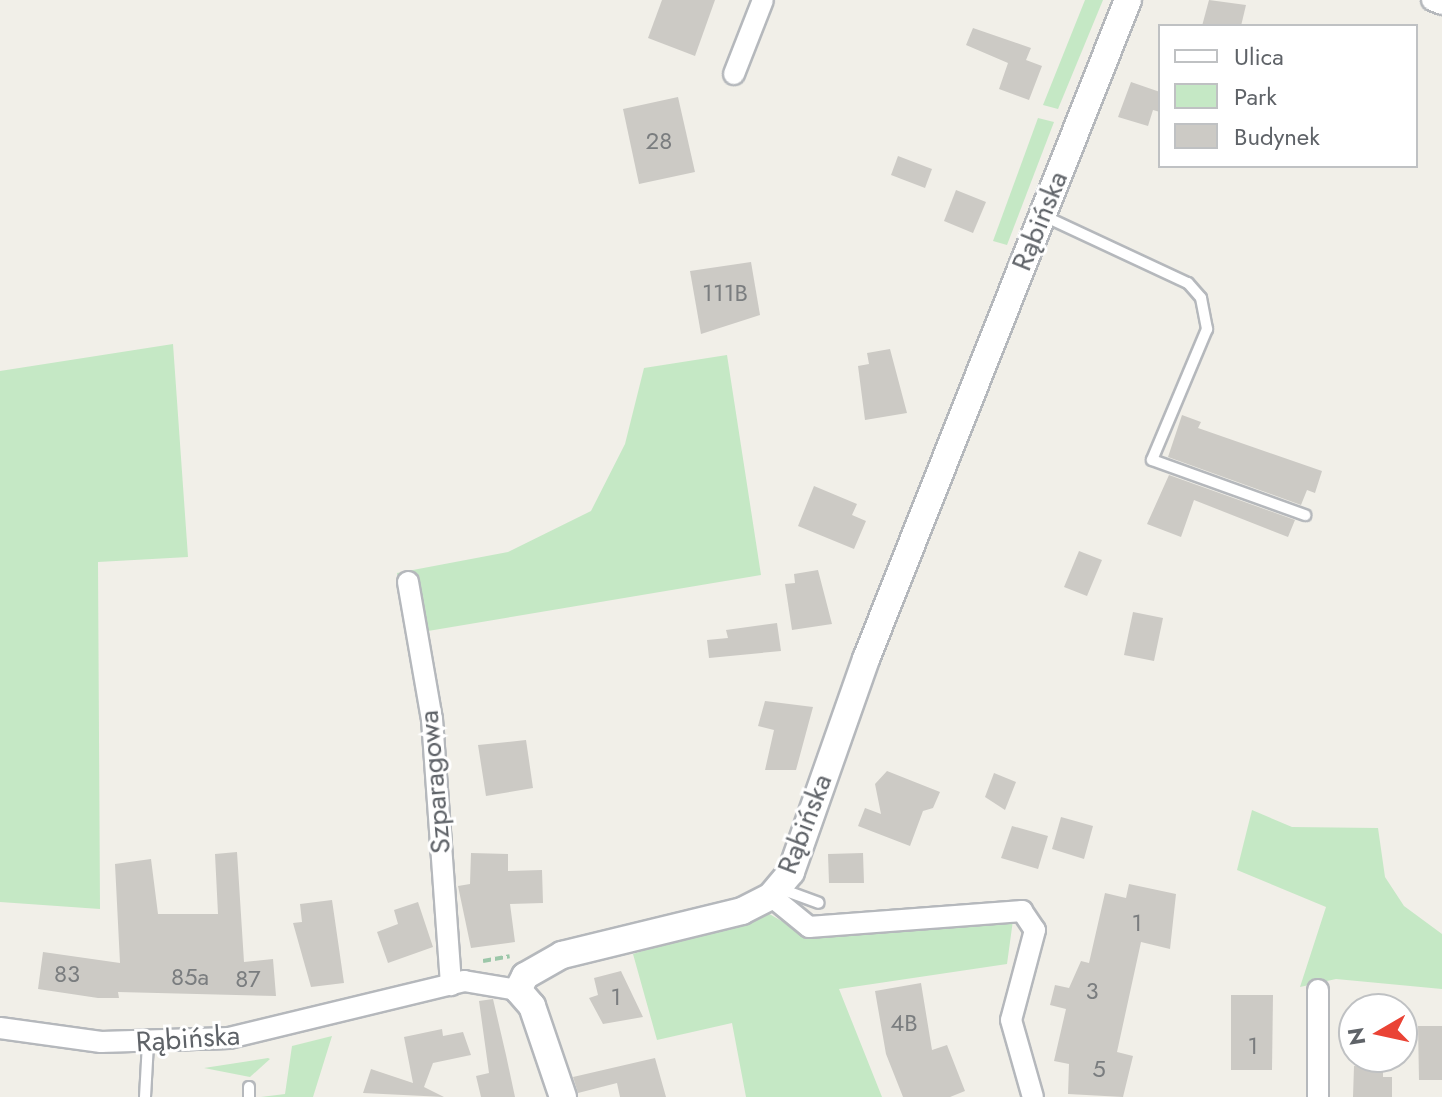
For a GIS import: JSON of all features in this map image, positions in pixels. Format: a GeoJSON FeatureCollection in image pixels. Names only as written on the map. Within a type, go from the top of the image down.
{"type":"FeatureCollection","features":[{"type":"Feature","properties":{"kind":"street"},"geometry":{"type":"LineString","coordinates":[[734,74],[763,0]]}},
{"type":"Feature","properties":{"kind":"street","name":"Rąbińska"},"geometry":{"type":"LineString","coordinates":[[0,1028],[148,1044],[260,1033],[450,975],[481,979],[518,990],[545,962],[742,911],[775,892],[1128,0]]}},
{"type":"Feature","properties":{"kind":"street"},"geometry":{"type":"LineString","coordinates":[[1432,0],[1442,4]]}},
{"type":"Feature","properties":{"kind":"street","name":"Szparagowa"},"geometry":{"type":"LineString","coordinates":[[408,582],[432,719],[450,975]]}},
{"type":"Feature","properties":{"kind":"street"},"geometry":{"type":"LineString","coordinates":[[775,892],[809,927],[1022,911],[1035,930],[1011,1020],[1033,1097]]}},
{"type":"Feature","properties":{"kind":"street"},"geometry":{"type":"LineString","coordinates":[[518,990],[536,1015],[563,1097]]}},
{"type":"Feature","properties":{"kind":"street"},"geometry":{"type":"LineString","coordinates":[[1318,990],[1318,1097]]}},
{"type":"Feature","properties":{"kind":"lane"},"geometry":{"type":"LineString","coordinates":[[1043,215],[1188,283],[1201,298],[1207,329],[1152,460],[1305,515]]}},
{"type":"Feature","properties":{"kind":"lane"},"geometry":{"type":"LineString","coordinates":[[775,892],[819,903]]}},
{"type":"Feature","properties":{"kind":"lane"},"geometry":{"type":"LineString","coordinates":[[145,1097],[148,1044]]}},
{"type":"Feature","properties":{"kind":"path"},"geometry":{"type":"LineString","coordinates":[[450,975],[516,954]]}},
{"type":"Feature","properties":{"kind":"green space"},"geometry":{"type":"Polygon","coordinates":[[[1085,0],[1103,0],[1058,109],[1043,105],[1085,0]]]}},
{"type":"Feature","properties":{"kind":"green space"},"geometry":{"type":"Polygon","coordinates":[[[1038,118],[1054,122],[1007,245],[993,241],[1038,118]]]}},
{"type":"Feature","properties":{"kind":"green space"},"geometry":{"type":"Polygon","coordinates":[[[173,344],[188,557],[98,562],[100,909],[0,902],[0,371],[173,344]]]}},
{"type":"Feature","properties":{"kind":"green space"},"geometry":{"type":"Polygon","coordinates":[[[727,355],[761,575],[428,631],[441,703],[457,957],[438,961],[421,710],[397,573],[508,552],[591,511],[625,444],[644,368],[727,355]]]}},
{"type":"Feature","properties":{"kind":"green space"},"geometry":{"type":"Polygon","coordinates":[[[1252,810],[1292,827],[1378,828],[1385,877],[1404,906],[1442,934],[1442,989],[1336,979],[1300,987],[1326,907],[1237,870],[1252,810]]]}},
{"type":"Feature","properties":{"kind":"green space"},"geometry":{"type":"Polygon","coordinates":[[[766,912],[809,937],[1013,920],[1007,964],[839,989],[882,1097],[746,1097],[732,1023],[657,1040],[633,954],[766,912]]]}},
{"type":"Feature","properties":{"kind":"green space"},"geometry":{"type":"Polygon","coordinates":[[[332,1036],[313,1097],[261,1097],[285,1094],[292,1046],[332,1036]]]}},
{"type":"Feature","properties":{"kind":"green space"},"geometry":{"type":"Polygon","coordinates":[[[268,1058],[250,1077],[204,1068],[268,1058]]]}},
{"type":"Feature","properties":{"kind":"building"},"geometry":{"type":"Polygon","coordinates":[[[662,0],[715,0],[695,56],[648,38],[662,0]]]}},
{"type":"Feature","properties":{"kind":"building"},"geometry":{"type":"Polygon","coordinates":[[[1209,0],[1246,5],[1241,24],[1203,24],[1209,0]]]}},
{"type":"Feature","properties":{"kind":"building"},"geometry":{"type":"Polygon","coordinates":[[[973,28],[1031,48],[1026,60],[1042,66],[1029,100],[999,89],[1008,63],[966,45],[973,28]]]}},
{"type":"Feature","properties":{"kind":"building"},"geometry":{"type":"Polygon","coordinates":[[[1131,82],[1158,91],[1158,111],[1153,110],[1148,126],[1118,117],[1131,82]]]}},
{"type":"Feature","properties":{"kind":"building"},"geometry":{"type":"Polygon","coordinates":[[[678,97],[695,172],[639,184],[623,109],[678,97]]]}},
{"type":"Feature","properties":{"kind":"building"},"geometry":{"type":"Polygon","coordinates":[[[898,156],[932,169],[925,188],[891,175],[898,156]]]}},
{"type":"Feature","properties":{"kind":"building"},"geometry":{"type":"Polygon","coordinates":[[[956,190],[986,202],[973,233],[944,221],[956,190]]]}},
{"type":"Feature","properties":{"kind":"building"},"geometry":{"type":"Polygon","coordinates":[[[751,262],[760,315],[701,334],[690,271],[751,262]]]}},
{"type":"Feature","properties":{"kind":"building"},"geometry":{"type":"Polygon","coordinates":[[[890,349],[907,413],[865,420],[858,366],[869,364],[867,353],[890,349]]]}},
{"type":"Feature","properties":{"kind":"building"},"geometry":{"type":"Polygon","coordinates":[[[1182,415],[1201,422],[1198,428],[1322,471],[1315,493],[1307,490],[1301,505],[1168,457],[1182,415]]]}},
{"type":"Feature","properties":{"kind":"building"},"geometry":{"type":"Polygon","coordinates":[[[1169,475],[1295,520],[1288,537],[1194,500],[1181,537],[1147,524],[1169,475]]]}},
{"type":"Feature","properties":{"kind":"building"},"geometry":{"type":"Polygon","coordinates":[[[814,486],[857,504],[852,515],[866,521],[854,549],[798,526],[814,486]]]}},
{"type":"Feature","properties":{"kind":"building"},"geometry":{"type":"Polygon","coordinates":[[[1079,551],[1102,560],[1087,596],[1064,587],[1079,551]]]}},
{"type":"Feature","properties":{"kind":"building"},"geometry":{"type":"Polygon","coordinates":[[[818,570],[832,624],[792,630],[785,584],[795,583],[794,574],[818,570]]]}},
{"type":"Feature","properties":{"kind":"building"},"geometry":{"type":"Polygon","coordinates":[[[1133,612],[1163,618],[1154,661],[1124,655],[1133,612]]]}},
{"type":"Feature","properties":{"kind":"building"},"geometry":{"type":"Polygon","coordinates":[[[777,623],[781,651],[709,658],[707,640],[728,638],[726,630],[777,623]]]}},
{"type":"Feature","properties":{"kind":"building"},"geometry":{"type":"Polygon","coordinates":[[[765,701],[813,707],[796,770],[765,770],[774,730],[758,726],[765,701]]]}},
{"type":"Feature","properties":{"kind":"building"},"geometry":{"type":"Polygon","coordinates":[[[526,740],[533,788],[486,796],[478,745],[526,740]]]}},
{"type":"Feature","properties":{"kind":"building"},"geometry":{"type":"Polygon","coordinates":[[[887,771],[940,792],[933,808],[923,811],[910,846],[858,826],[865,808],[881,814],[875,784],[887,771]]]}},
{"type":"Feature","properties":{"kind":"building"},"geometry":{"type":"Polygon","coordinates":[[[994,773],[1016,782],[1005,810],[985,797],[994,773]]]}},
{"type":"Feature","properties":{"kind":"building"},"geometry":{"type":"Polygon","coordinates":[[[1061,817],[1093,826],[1084,859],[1052,849],[1061,817]]]}},
{"type":"Feature","properties":{"kind":"building"},"geometry":{"type":"Polygon","coordinates":[[[1012,826],[1048,836],[1038,869],[1001,858],[1012,826]]]}},
{"type":"Feature","properties":{"kind":"building"},"geometry":{"type":"Polygon","coordinates":[[[237,852],[244,962],[273,959],[276,996],[118,992],[119,998],[98,998],[38,989],[43,952],[120,963],[115,864],[151,859],[158,914],[218,914],[215,854],[237,852]]]}},
{"type":"Feature","properties":{"kind":"building"},"geometry":{"type":"Polygon","coordinates":[[[471,853],[508,854],[508,871],[542,870],[543,903],[510,904],[515,942],[471,948],[458,886],[470,884],[471,853]]]}},
{"type":"Feature","properties":{"kind":"building"},"geometry":{"type":"Polygon","coordinates":[[[863,853],[864,883],[829,883],[828,854],[863,853]]]}},
{"type":"Feature","properties":{"kind":"building"},"geometry":{"type":"Polygon","coordinates":[[[1129,884],[1176,894],[1170,949],[1141,942],[1117,1052],[1133,1056],[1123,1097],[1068,1094],[1069,1064],[1054,1061],[1066,1009],[1050,1005],[1055,985],[1069,988],[1081,961],[1089,963],[1105,893],[1126,898],[1129,884]]]}},
{"type":"Feature","properties":{"kind":"building"},"geometry":{"type":"Polygon","coordinates":[[[332,900],[344,983],[311,987],[293,923],[302,922],[300,904],[332,900]]]}},
{"type":"Feature","properties":{"kind":"building"},"geometry":{"type":"Polygon","coordinates":[[[418,902],[433,947],[388,963],[377,932],[398,924],[394,910],[418,902]]]}},
{"type":"Feature","properties":{"kind":"building"},"geometry":{"type":"Polygon","coordinates":[[[621,971],[643,1017],[603,1024],[589,998],[598,995],[594,978],[621,971]]]}},
{"type":"Feature","properties":{"kind":"building"},"geometry":{"type":"Polygon","coordinates":[[[921,983],[932,1050],[947,1045],[965,1091],[950,1097],[903,1097],[886,1054],[875,991],[921,983]]]}},
{"type":"Feature","properties":{"kind":"building"},"geometry":{"type":"Polygon","coordinates":[[[1231,995],[1273,995],[1272,1070],[1231,1070],[1231,995]]]}},
{"type":"Feature","properties":{"kind":"building"},"geometry":{"type":"Polygon","coordinates":[[[493,999],[515,1097],[481,1097],[476,1076],[489,1073],[479,1001],[493,999]]]}},
{"type":"Feature","properties":{"kind":"building"},"geometry":{"type":"Polygon","coordinates":[[[1418,1026],[1442,1026],[1442,1080],[1419,1080],[1418,1026]]]}},
{"type":"Feature","properties":{"kind":"building"},"geometry":{"type":"Polygon","coordinates":[[[442,1029],[443,1036],[463,1032],[471,1055],[433,1063],[424,1087],[444,1097],[363,1093],[371,1069],[413,1083],[404,1037],[442,1029]]]}},
{"type":"Feature","properties":{"kind":"building"},"geometry":{"type":"Polygon","coordinates":[[[655,1058],[666,1097],[620,1097],[617,1083],[578,1093],[573,1077],[655,1058]]]}},
{"type":"Feature","properties":{"kind":"building"},"geometry":{"type":"Polygon","coordinates":[[[1354,1073],[1383,1073],[1383,1077],[1392,1077],[1392,1097],[1353,1097],[1354,1073]]]}}]}
